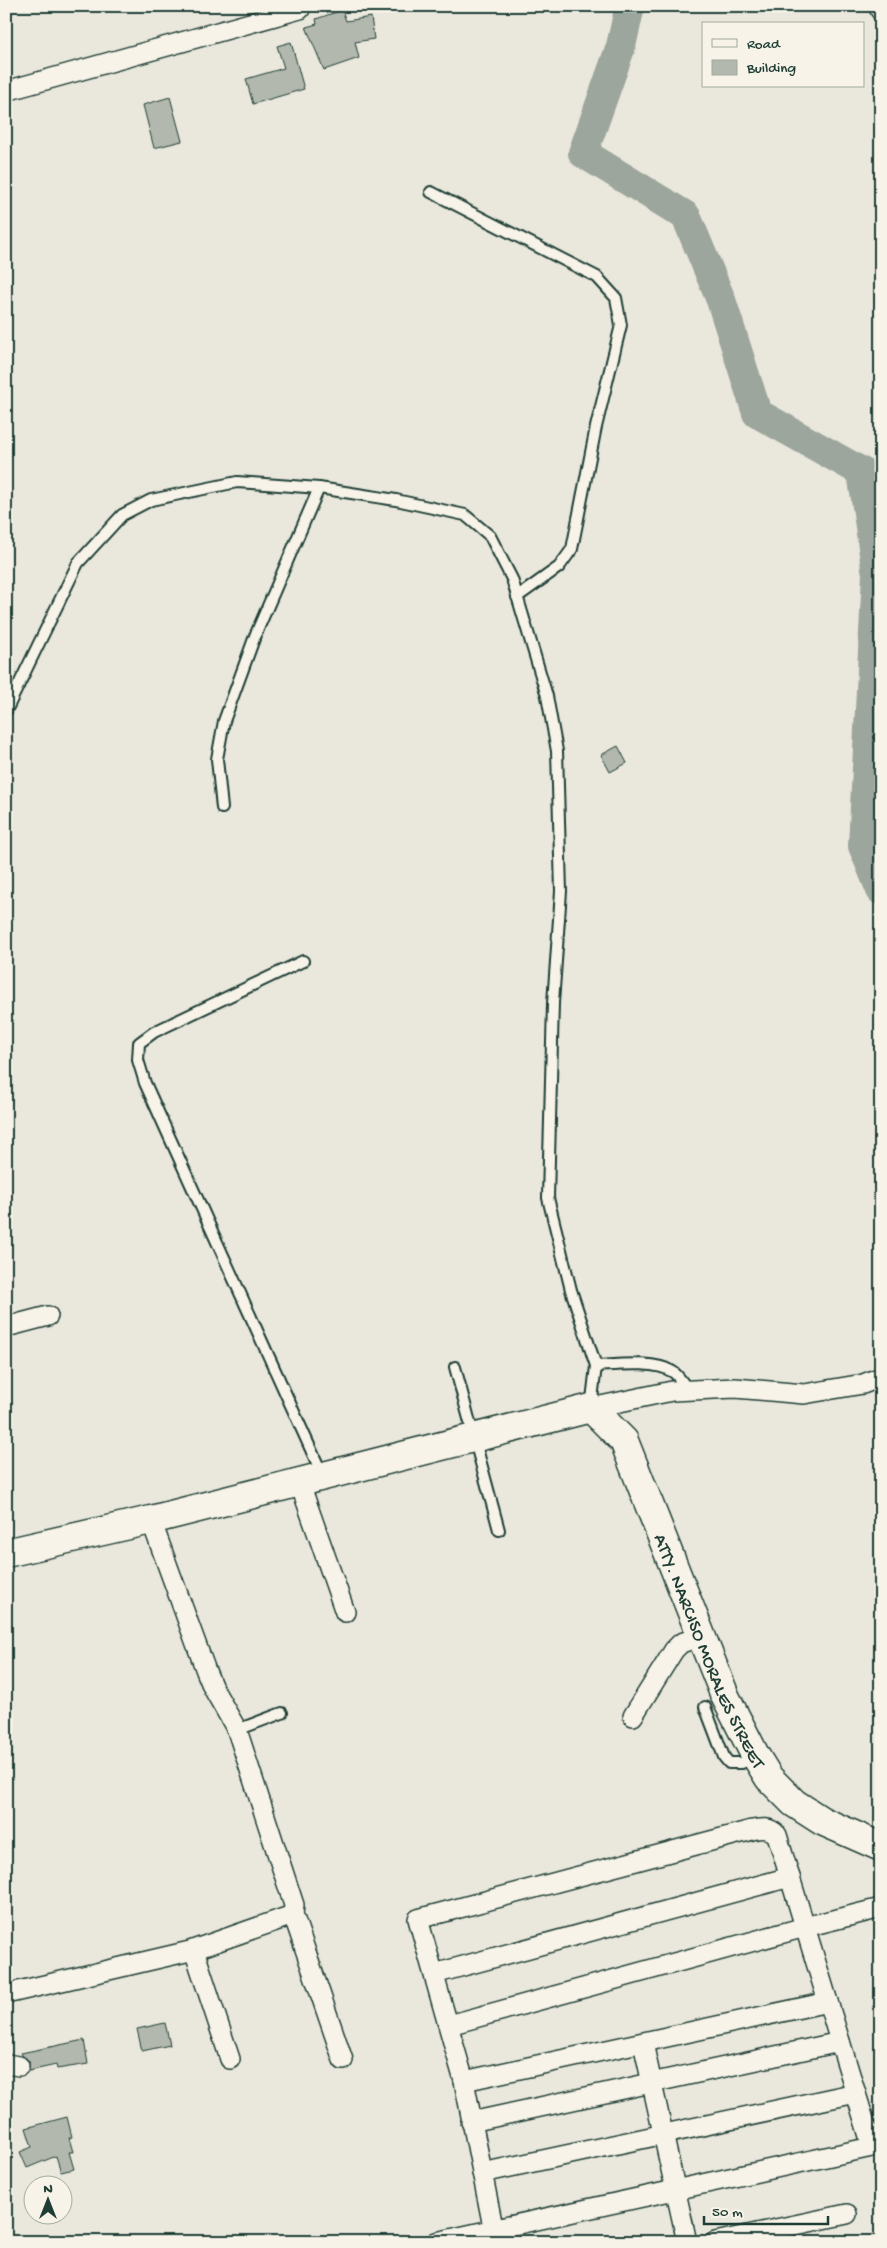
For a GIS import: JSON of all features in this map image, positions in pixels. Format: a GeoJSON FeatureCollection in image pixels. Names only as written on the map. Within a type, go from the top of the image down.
{"type":"FeatureCollection","features":[{"type":"Feature","properties":{"kind":"street"},"geometry":{"type":"LineString","coordinates":[[878,6],[881,12]]}},
{"type":"Feature","properties":{"kind":"street"},"geometry":{"type":"LineString","coordinates":[[6,91],[300,9]]}},
{"type":"Feature","properties":{"kind":"street"},"geometry":{"type":"LineString","coordinates":[[6,1327],[48,1316]]}},
{"type":"Feature","properties":{"kind":"street"},"geometry":{"type":"LineString","coordinates":[[6,1554],[151,1520],[474,1436],[672,1391],[735,1388],[804,1394],[863,1384],[881,1377]]}},
{"type":"Feature","properties":{"kind":"street","name":"ATTY. NARCISO MORALES STREET"},"geometry":{"type":"LineString","coordinates":[[591,1408],[624,1441],[725,1696],[769,1778],[794,1803],[822,1822],[881,1847]]}},
{"type":"Feature","properties":{"kind":"street"},"geometry":{"type":"LineString","coordinates":[[310,1478],[345,1612]]}},
{"type":"Feature","properties":{"kind":"street"},"geometry":{"type":"LineString","coordinates":[[151,1520],[206,1671],[213,1688],[237,1730],[294,1906],[293,1914],[343,2060]]}},
{"type":"Feature","properties":{"kind":"street"},"geometry":{"type":"LineString","coordinates":[[633,1716],[674,1650],[681,1643],[702,1636]]}},
{"type":"Feature","properties":{"kind":"street"},"geometry":{"type":"LineString","coordinates":[[436,2242],[495,2235],[675,2190],[876,2146],[856,2093],[777,1835],[770,1829],[762,1828],[418,1919],[464,2081],[495,2235]]}},
{"type":"Feature","properties":{"kind":"street"},"geometry":{"type":"LineString","coordinates":[[434,1974],[790,1877]]}},
{"type":"Feature","properties":{"kind":"street"},"geometry":{"type":"LineString","coordinates":[[449,2025],[805,1927],[881,1908]]}},
{"type":"Feature","properties":{"kind":"street"},"geometry":{"type":"LineString","coordinates":[[6,1994],[194,1950],[288,1918],[293,1914]]}},
{"type":"Feature","properties":{"kind":"street"},"geometry":{"type":"LineString","coordinates":[[194,1950],[230,2059]]}},
{"type":"Feature","properties":{"kind":"street"},"geometry":{"type":"LineString","coordinates":[[464,2081],[828,2002]]}},
{"type":"Feature","properties":{"kind":"street"},"geometry":{"type":"LineString","coordinates":[[471,2122],[840,2042]]}},
{"type":"Feature","properties":{"kind":"street"},"geometry":{"type":"LineString","coordinates":[[643,2043],[687,2242]]}},
{"type":"Feature","properties":{"kind":"street"},"geometry":{"type":"LineString","coordinates":[[482,2173],[856,2093]]}},
{"type":"Feature","properties":{"kind":"street"},"geometry":{"type":"LineString","coordinates":[[714,2242],[847,2214]]}},
{"type":"Feature","properties":{"kind":"lane"},"geometry":{"type":"LineString","coordinates":[[431,192],[597,277],[616,298],[621,325],[596,427],[572,549],[558,567],[518,597]]}},
{"type":"Feature","properties":{"kind":"lane"},"geometry":{"type":"LineString","coordinates":[[6,711],[78,563],[122,515],[151,500],[237,482],[319,488],[396,500],[465,515],[490,536],[512,579],[518,597],[547,696],[557,751],[561,891],[554,1003],[548,1198],[570,1290],[596,1366],[591,1408]]}},
{"type":"Feature","properties":{"kind":"lane"},"geometry":{"type":"LineString","coordinates":[[222,808],[217,759],[224,721],[255,636],[319,488]]}},
{"type":"Feature","properties":{"kind":"lane"},"geometry":{"type":"LineString","coordinates":[[303,961],[154,1032],[139,1043],[138,1060],[145,1083],[310,1478]]}},
{"type":"Feature","properties":{"kind":"lane"},"geometry":{"type":"LineString","coordinates":[[596,1366],[634,1363],[654,1366],[673,1372],[688,1390]]}},
{"type":"Feature","properties":{"kind":"lane"},"geometry":{"type":"LineString","coordinates":[[455,1367],[499,1530]]}},
{"type":"Feature","properties":{"kind":"lane"},"geometry":{"type":"LineString","coordinates":[[705,1707],[724,1757],[729,1763],[742,1762],[755,1755]]}},
{"type":"Feature","properties":{"kind":"lane"},"geometry":{"type":"LineString","coordinates":[[237,1730],[282,1713]]}},
{"type":"Feature","properties":{"kind":"building"},"geometry":{"type":"Polygon","coordinates":[[[342,10],[346,21],[371,17],[374,39],[355,42],[359,58],[324,70],[306,27],[317,24],[316,19],[342,10]]]}},
{"type":"Feature","properties":{"kind":"building"},"geometry":{"type":"Polygon","coordinates":[[[291,42],[304,89],[253,104],[246,79],[284,68],[277,46],[291,42]]]}},
{"type":"Feature","properties":{"kind":"building"},"geometry":{"type":"Polygon","coordinates":[[[170,97],[182,141],[154,148],[143,105],[170,97]]]}},
{"type":"Feature","properties":{"kind":"building"},"geometry":{"type":"Polygon","coordinates":[[[618,746],[627,763],[610,772],[601,755],[618,746]]]}},
{"type":"Feature","properties":{"kind":"building"},"geometry":{"type":"Polygon","coordinates":[[[165,2023],[170,2045],[142,2051],[137,2029],[165,2023]]]}},
{"type":"Feature","properties":{"kind":"building"},"geometry":{"type":"Polygon","coordinates":[[[84,2040],[88,2064],[57,2069],[56,2065],[29,2071],[29,2061],[21,2053],[84,2040]]]}},
{"type":"Feature","properties":{"kind":"building"},"geometry":{"type":"Polygon","coordinates":[[[67,2117],[72,2137],[69,2138],[73,2152],[69,2152],[74,2169],[61,2172],[56,2156],[27,2168],[20,2152],[32,2147],[26,2128],[67,2117]]]}},
{"type":"Feature","properties":{"kind":"waterway"},"geometry":{"type":"LineString","coordinates":[[630,6],[621,46],[583,153],[686,216],[721,300],[757,413],[862,472],[877,574],[863,846],[881,890]]}}]}
